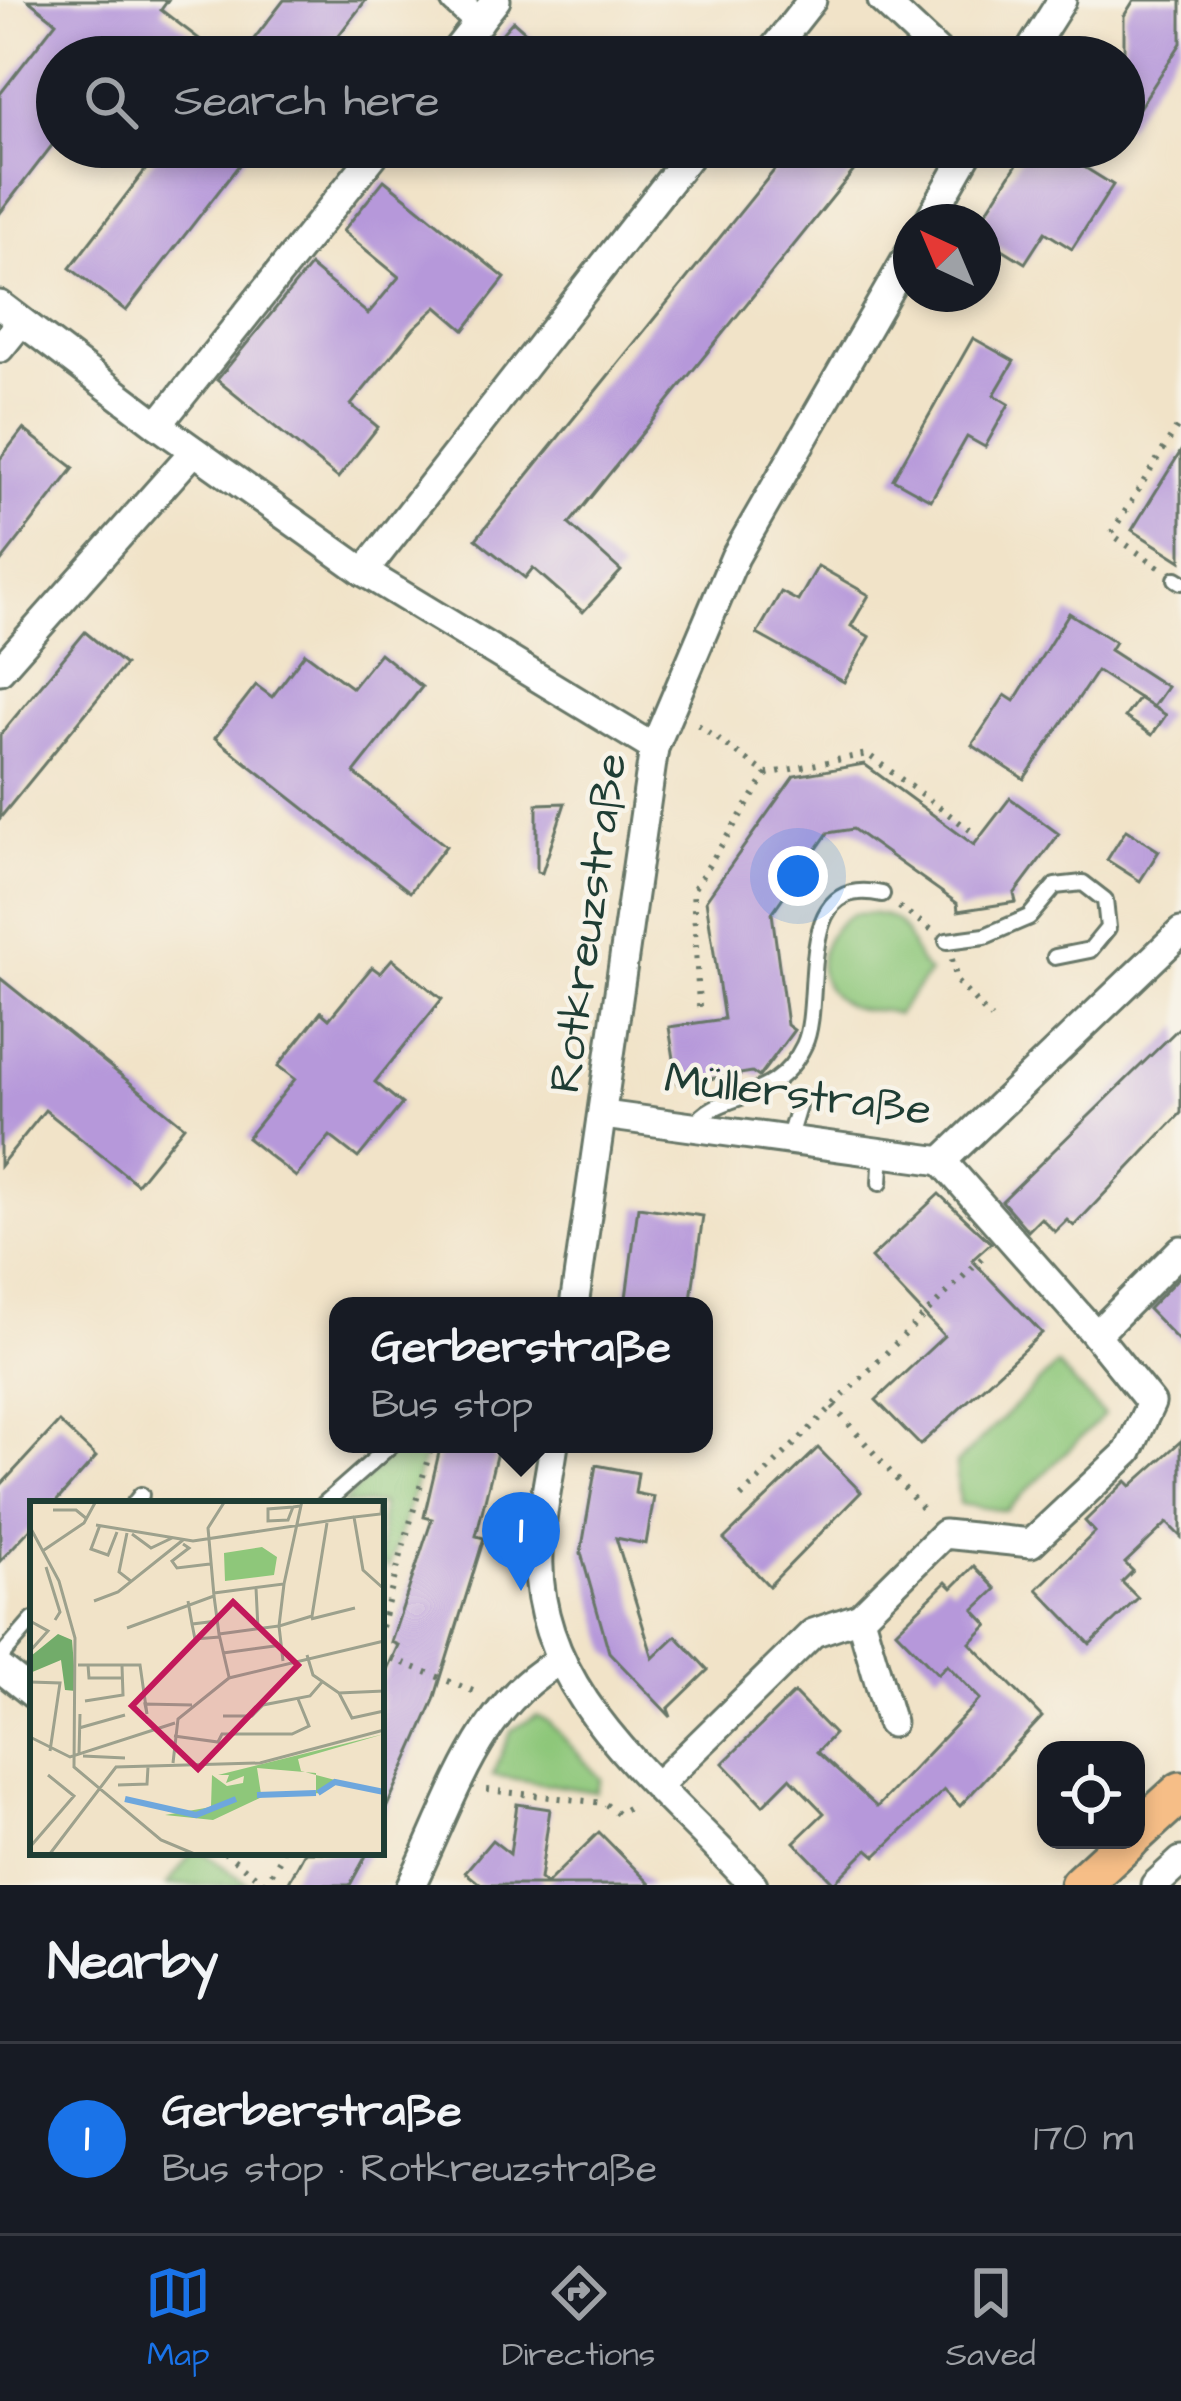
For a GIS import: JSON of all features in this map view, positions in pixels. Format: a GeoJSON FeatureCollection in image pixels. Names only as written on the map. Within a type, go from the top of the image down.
{"type":"FeatureCollection","features":[{"type":"Feature","properties":{"kind":"main road"},"geometry":{"type":"LineString","coordinates":[[1145,1825],[1181,1792]]}},
{"type":"Feature","properties":{"kind":"main road"},"geometry":{"type":"LineString","coordinates":[[1080,1885],[1119,1849]]}},
{"type":"Feature","properties":{"kind":"street"},"geometry":{"type":"LineString","coordinates":[[455,0],[488,11],[468,36]]}},
{"type":"Feature","properties":{"kind":"street"},"geometry":{"type":"LineString","coordinates":[[784,36],[812,0]]}},
{"type":"Feature","properties":{"kind":"street"},"geometry":{"type":"LineString","coordinates":[[882,0],[921,36]]}},
{"type":"Feature","properties":{"kind":"street"},"geometry":{"type":"LineString","coordinates":[[1039,36],[1062,0]]}},
{"type":"Feature","properties":{"kind":"street"},"geometry":{"type":"LineString","coordinates":[[158,425],[363,168]]}},
{"type":"Feature","properties":{"kind":"street"},"geometry":{"type":"LineString","coordinates":[[364,572],[679,168]]}},
{"type":"Feature","properties":{"kind":"street"},"geometry":{"type":"LineString","coordinates":[[938,204],[959,168]]}},
{"type":"Feature","properties":{"kind":"street","name":"Rotkreuzstraße"},"geometry":{"type":"LineString","coordinates":[[575,1297],[654,748],[735,557],[893,282]]}},
{"type":"Feature","properties":{"kind":"street"},"geometry":{"type":"LineString","coordinates":[[0,348],[11,313],[364,572],[654,748]]}},
{"type":"Feature","properties":{"kind":"street"},"geometry":{"type":"LineString","coordinates":[[0,670],[194,451]]}},
{"type":"Feature","properties":{"kind":"street","name":"Müllerstraße"},"geometry":{"type":"LineString","coordinates":[[604,1114],[882,1149],[942,1161],[1181,932]]}},
{"type":"Feature","properties":{"kind":"street"},"geometry":{"type":"LineString","coordinates":[[658,1785],[813,1633],[860,1617],[944,1534],[1031,1544],[1128,1452],[1151,1403],[942,1161]]}},
{"type":"Feature","properties":{"kind":"street"},"geometry":{"type":"LineString","coordinates":[[1096,1335],[1181,1250]]}},
{"type":"Feature","properties":{"kind":"street"},"geometry":{"type":"LineString","coordinates":[[553,1453],[538,1556],[560,1661],[590,1712],[740,1880]]}},
{"type":"Feature","properties":{"kind":"street"},"geometry":{"type":"LineString","coordinates":[[860,1617],[891,1723]]}},
{"type":"Feature","properties":{"kind":"street"},"geometry":{"type":"LineString","coordinates":[[411,1885],[502,1703],[529,1677],[560,1661]]}},
{"type":"Feature","properties":{"kind":"street"},"geometry":{"type":"LineString","coordinates":[[0,1668],[30,1692]]}},
{"type":"Feature","properties":{"kind":"street"},"geometry":{"type":"LineString","coordinates":[[1155,1885],[1181,1861]]}},
{"type":"Feature","properties":{"kind":"lane"},"geometry":{"type":"LineString","coordinates":[[947,941],[1000,931],[1029,917],[1054,886],[1083,883],[1105,900],[1108,928],[1090,950],[1055,956]]}},
{"type":"Feature","properties":{"kind":"lane"},"geometry":{"type":"LineString","coordinates":[[695,1126],[710,1107],[755,1096],[794,1063],[807,1041],[820,926],[850,894],[862,890],[882,894]]}},
{"type":"Feature","properties":{"kind":"lane"},"geometry":{"type":"LineString","coordinates":[[789,1137],[798,1107]]}},
{"type":"Feature","properties":{"kind":"lane"},"geometry":{"type":"LineString","coordinates":[[880,1183],[882,1149]]}},
{"type":"Feature","properties":{"kind":"lane"},"geometry":{"type":"LineString","coordinates":[[327,1501],[382,1453]]}},
{"type":"Feature","properties":{"kind":"lane"},"geometry":{"type":"LineString","coordinates":[[0,1658],[30,1623]]}},
{"type":"Feature","properties":{"kind":"path"},"geometry":{"type":"LineString","coordinates":[[1179,581],[1111,534],[1181,421]]}},
{"type":"Feature","properties":{"kind":"path"},"geometry":{"type":"LineString","coordinates":[[698,725],[767,774]]}},
{"type":"Feature","properties":{"kind":"path"},"geometry":{"type":"LineString","coordinates":[[699,1007],[693,890],[767,774],[867,754],[938,812],[970,830]]}},
{"type":"Feature","properties":{"kind":"path"},"geometry":{"type":"LineString","coordinates":[[741,1497],[1007,1233]]}},
{"type":"Feature","properties":{"kind":"path"},"geometry":{"type":"LineString","coordinates":[[947,1271],[958,1282]]}},
{"type":"Feature","properties":{"kind":"path"},"geometry":{"type":"LineString","coordinates":[[833,1406],[944,1534]]}},
{"type":"Feature","properties":{"kind":"path"},"geometry":{"type":"LineString","coordinates":[[384,1616],[429,1453]]}},
{"type":"Feature","properties":{"kind":"path"},"geometry":{"type":"LineString","coordinates":[[384,1655],[482,1694]]}},
{"type":"Feature","properties":{"kind":"path"},"geometry":{"type":"LineString","coordinates":[[459,1789],[604,1803],[618,1814],[658,1785]]}},
{"type":"Feature","properties":{"kind":"path"},"geometry":{"type":"LineString","coordinates":[[228,1855],[266,1884],[282,1855]]}},
{"type":"Feature","properties":{"kind":"green space"},"geometry":{"type":"Polygon","coordinates":[[[853,914],[889,917],[898,923],[929,973],[896,1015],[849,1006],[826,985],[821,973],[824,946],[853,914]]]}},
{"type":"Feature","properties":{"kind":"green space"},"geometry":{"type":"Polygon","coordinates":[[[1057,1365],[1104,1415],[1006,1511],[959,1504],[956,1464],[1057,1365]]]}},
{"type":"Feature","properties":{"kind":"green space"},"geometry":{"type":"Polygon","coordinates":[[[391,1453],[425,1453],[389,1568],[384,1564],[384,1501],[345,1501],[391,1453]]]}},
{"type":"Feature","properties":{"kind":"green space"},"geometry":{"type":"Polygon","coordinates":[[[537,1716],[549,1722],[601,1779],[596,1792],[492,1775],[512,1730],[537,1716]]]}},
{"type":"Feature","properties":{"kind":"green space"},"geometry":{"type":"Polygon","coordinates":[[[190,1855],[207,1855],[249,1885],[167,1885],[190,1855]]]}},
{"type":"Feature","properties":{"kind":"building"},"geometry":{"type":"Polygon","coordinates":[[[28,0],[168,0],[161,10],[195,36],[45,36],[56,22],[28,0]]]}},
{"type":"Feature","properties":{"kind":"building"},"geometry":{"type":"Polygon","coordinates":[[[284,0],[366,0],[338,36],[256,36],[284,0]]]}},
{"type":"Feature","properties":{"kind":"building"},"geometry":{"type":"Polygon","coordinates":[[[1134,0],[1181,0],[1181,43],[1145,99],[1145,36],[1124,36],[1124,16],[1134,0]]]}},
{"type":"Feature","properties":{"kind":"building"},"geometry":{"type":"Polygon","coordinates":[[[513,21],[530,36],[500,36],[513,21]]]}},
{"type":"Feature","properties":{"kind":"building"},"geometry":{"type":"Polygon","coordinates":[[[36,48],[36,166],[0,213],[0,94],[36,48]]]}},
{"type":"Feature","properties":{"kind":"building"},"geometry":{"type":"Polygon","coordinates":[[[147,168],[237,168],[126,311],[70,268],[147,168]]]}},
{"type":"Feature","properties":{"kind":"building"},"geometry":{"type":"Polygon","coordinates":[[[776,168],[856,168],[569,524],[621,571],[583,612],[533,568],[525,578],[476,539],[776,168]]]}},
{"type":"Feature","properties":{"kind":"building"},"geometry":{"type":"Polygon","coordinates":[[[1014,168],[1086,168],[1113,185],[1072,249],[1045,232],[1025,263],[1001,248],[1001,204],[991,204],[1014,168]]]}},
{"type":"Feature","properties":{"kind":"building"},"geometry":{"type":"Polygon","coordinates":[[[384,180],[505,278],[464,330],[437,307],[414,328],[351,405],[378,427],[338,478],[217,380],[310,266],[368,314],[399,277],[343,231],[384,180]]]}},
{"type":"Feature","properties":{"kind":"building"},"geometry":{"type":"Polygon","coordinates":[[[973,338],[1014,361],[994,395],[1009,404],[985,447],[967,437],[931,500],[893,479],[973,338]]]}},
{"type":"Feature","properties":{"kind":"building"},"geometry":{"type":"Polygon","coordinates":[[[23,429],[74,468],[0,563],[0,459],[23,429]]]}},
{"type":"Feature","properties":{"kind":"building"},"geometry":{"type":"Polygon","coordinates":[[[1181,451],[1181,561],[1132,530],[1181,451]]]}},
{"type":"Feature","properties":{"kind":"building"},"geometry":{"type":"Polygon","coordinates":[[[818,566],[869,595],[851,626],[870,637],[844,682],[757,634],[781,592],[798,601],[818,566]]]}},
{"type":"Feature","properties":{"kind":"building"},"geometry":{"type":"Polygon","coordinates":[[[1069,613],[1115,642],[1110,650],[1167,687],[1153,707],[1097,671],[1024,779],[972,745],[1005,695],[1014,701],[1069,613]]]}},
{"type":"Feature","properties":{"kind":"building"},"geometry":{"type":"Polygon","coordinates":[[[85,632],[125,665],[0,818],[0,735],[85,632]]]}},
{"type":"Feature","properties":{"kind":"building"},"geometry":{"type":"Polygon","coordinates":[[[305,653],[352,688],[380,653],[422,687],[354,773],[446,846],[410,892],[215,738],[256,685],[272,697],[305,653]]]}},
{"type":"Feature","properties":{"kind":"building"},"geometry":{"type":"Polygon","coordinates":[[[1139,698],[1166,715],[1152,735],[1125,717],[1139,698]]]}},
{"type":"Feature","properties":{"kind":"building"},"geometry":{"type":"Polygon","coordinates":[[[864,764],[974,845],[1010,798],[1059,834],[1014,894],[1016,902],[958,911],[957,903],[853,829],[828,833],[772,913],[787,1025],[794,1030],[759,1077],[752,1072],[678,1084],[669,1027],[724,1019],[706,900],[794,776],[864,764]]]}},
{"type":"Feature","properties":{"kind":"building"},"geometry":{"type":"Polygon","coordinates":[[[565,803],[542,873],[537,872],[537,804],[565,803]]]}},
{"type":"Feature","properties":{"kind":"building"},"geometry":{"type":"Polygon","coordinates":[[[1126,830],[1159,851],[1140,881],[1107,860],[1126,830]]]}},
{"type":"Feature","properties":{"kind":"building"},"geometry":{"type":"Polygon","coordinates":[[[392,959],[442,999],[375,1082],[402,1104],[358,1158],[330,1136],[296,1177],[247,1138],[295,1079],[278,1066],[321,1012],[329,1019],[372,967],[380,973],[392,959]]]}},
{"type":"Feature","properties":{"kind":"building"},"geometry":{"type":"Polygon","coordinates":[[[0,978],[184,1126],[137,1184],[45,1110],[0,1166],[0,978]]]}},
{"type":"Feature","properties":{"kind":"building"},"geometry":{"type":"Polygon","coordinates":[[[1181,1026],[1181,1113],[1074,1226],[1067,1220],[1055,1232],[1041,1218],[1028,1231],[1002,1201],[1181,1026]]]}},
{"type":"Feature","properties":{"kind":"building"},"geometry":{"type":"Polygon","coordinates":[[[939,1194],[991,1243],[972,1260],[1042,1333],[920,1445],[876,1400],[944,1336],[871,1258],[939,1194]]]}},
{"type":"Feature","properties":{"kind":"building"},"geometry":{"type":"Polygon","coordinates":[[[638,1207],[703,1216],[691,1297],[626,1297],[638,1207]]]}},
{"type":"Feature","properties":{"kind":"building"},"geometry":{"type":"Polygon","coordinates":[[[1181,1275],[1181,1343],[1148,1309],[1181,1275]]]}},
{"type":"Feature","properties":{"kind":"building"},"geometry":{"type":"Polygon","coordinates":[[[59,1422],[96,1457],[57,1501],[30,1501],[30,1529],[0,1561],[0,1486],[59,1422]]]}},
{"type":"Feature","properties":{"kind":"building"},"geometry":{"type":"Polygon","coordinates":[[[1181,1441],[1181,1537],[1167,1523],[1125,1563],[1133,1571],[1122,1582],[1138,1598],[1090,1644],[1037,1589],[1095,1532],[1085,1521],[1126,1481],[1131,1486],[1181,1441]]]}},
{"type":"Feature","properties":{"kind":"building"},"geometry":{"type":"Polygon","coordinates":[[[818,1448],[861,1492],[769,1586],[724,1539],[818,1448]]]}},
{"type":"Feature","properties":{"kind":"building"},"geometry":{"type":"Polygon","coordinates":[[[439,1453],[497,1453],[476,1536],[484,1538],[434,1700],[384,1813],[384,1676],[398,1645],[391,1642],[432,1519],[424,1517],[439,1453]]]}},
{"type":"Feature","properties":{"kind":"building"},"geometry":{"type":"Polygon","coordinates":[[[596,1465],[638,1473],[635,1493],[654,1497],[646,1544],[616,1538],[653,1658],[676,1636],[708,1670],[668,1709],[671,1717],[609,1652],[581,1553],[596,1465]]]}},
{"type":"Feature","properties":{"kind":"building"},"geometry":{"type":"Polygon","coordinates":[[[974,1566],[996,1589],[974,1610],[988,1625],[970,1643],[1042,1717],[960,1806],[944,1790],[876,1856],[868,1849],[834,1883],[794,1842],[824,1813],[790,1778],[763,1805],[723,1763],[794,1693],[834,1734],[817,1752],[877,1807],[980,1699],[947,1665],[938,1674],[896,1631],[946,1582],[952,1588],[974,1566]]]}},
{"type":"Feature","properties":{"kind":"building"},"geometry":{"type":"Polygon","coordinates":[[[517,1804],[550,1809],[540,1879],[546,1884],[599,1832],[651,1885],[481,1885],[465,1872],[492,1840],[510,1854],[517,1804]]]}},
{"type":"Feature","properties":{"kind":"building"},"geometry":{"type":"Polygon","coordinates":[[[303,1855],[366,1855],[350,1885],[287,1885],[303,1855]]]}},
{"type":"Feature","properties":{"kind":"place","name":"Gerberstraße"},"geometry":{"type":"Point","coordinates":[521,1591]}}]}
